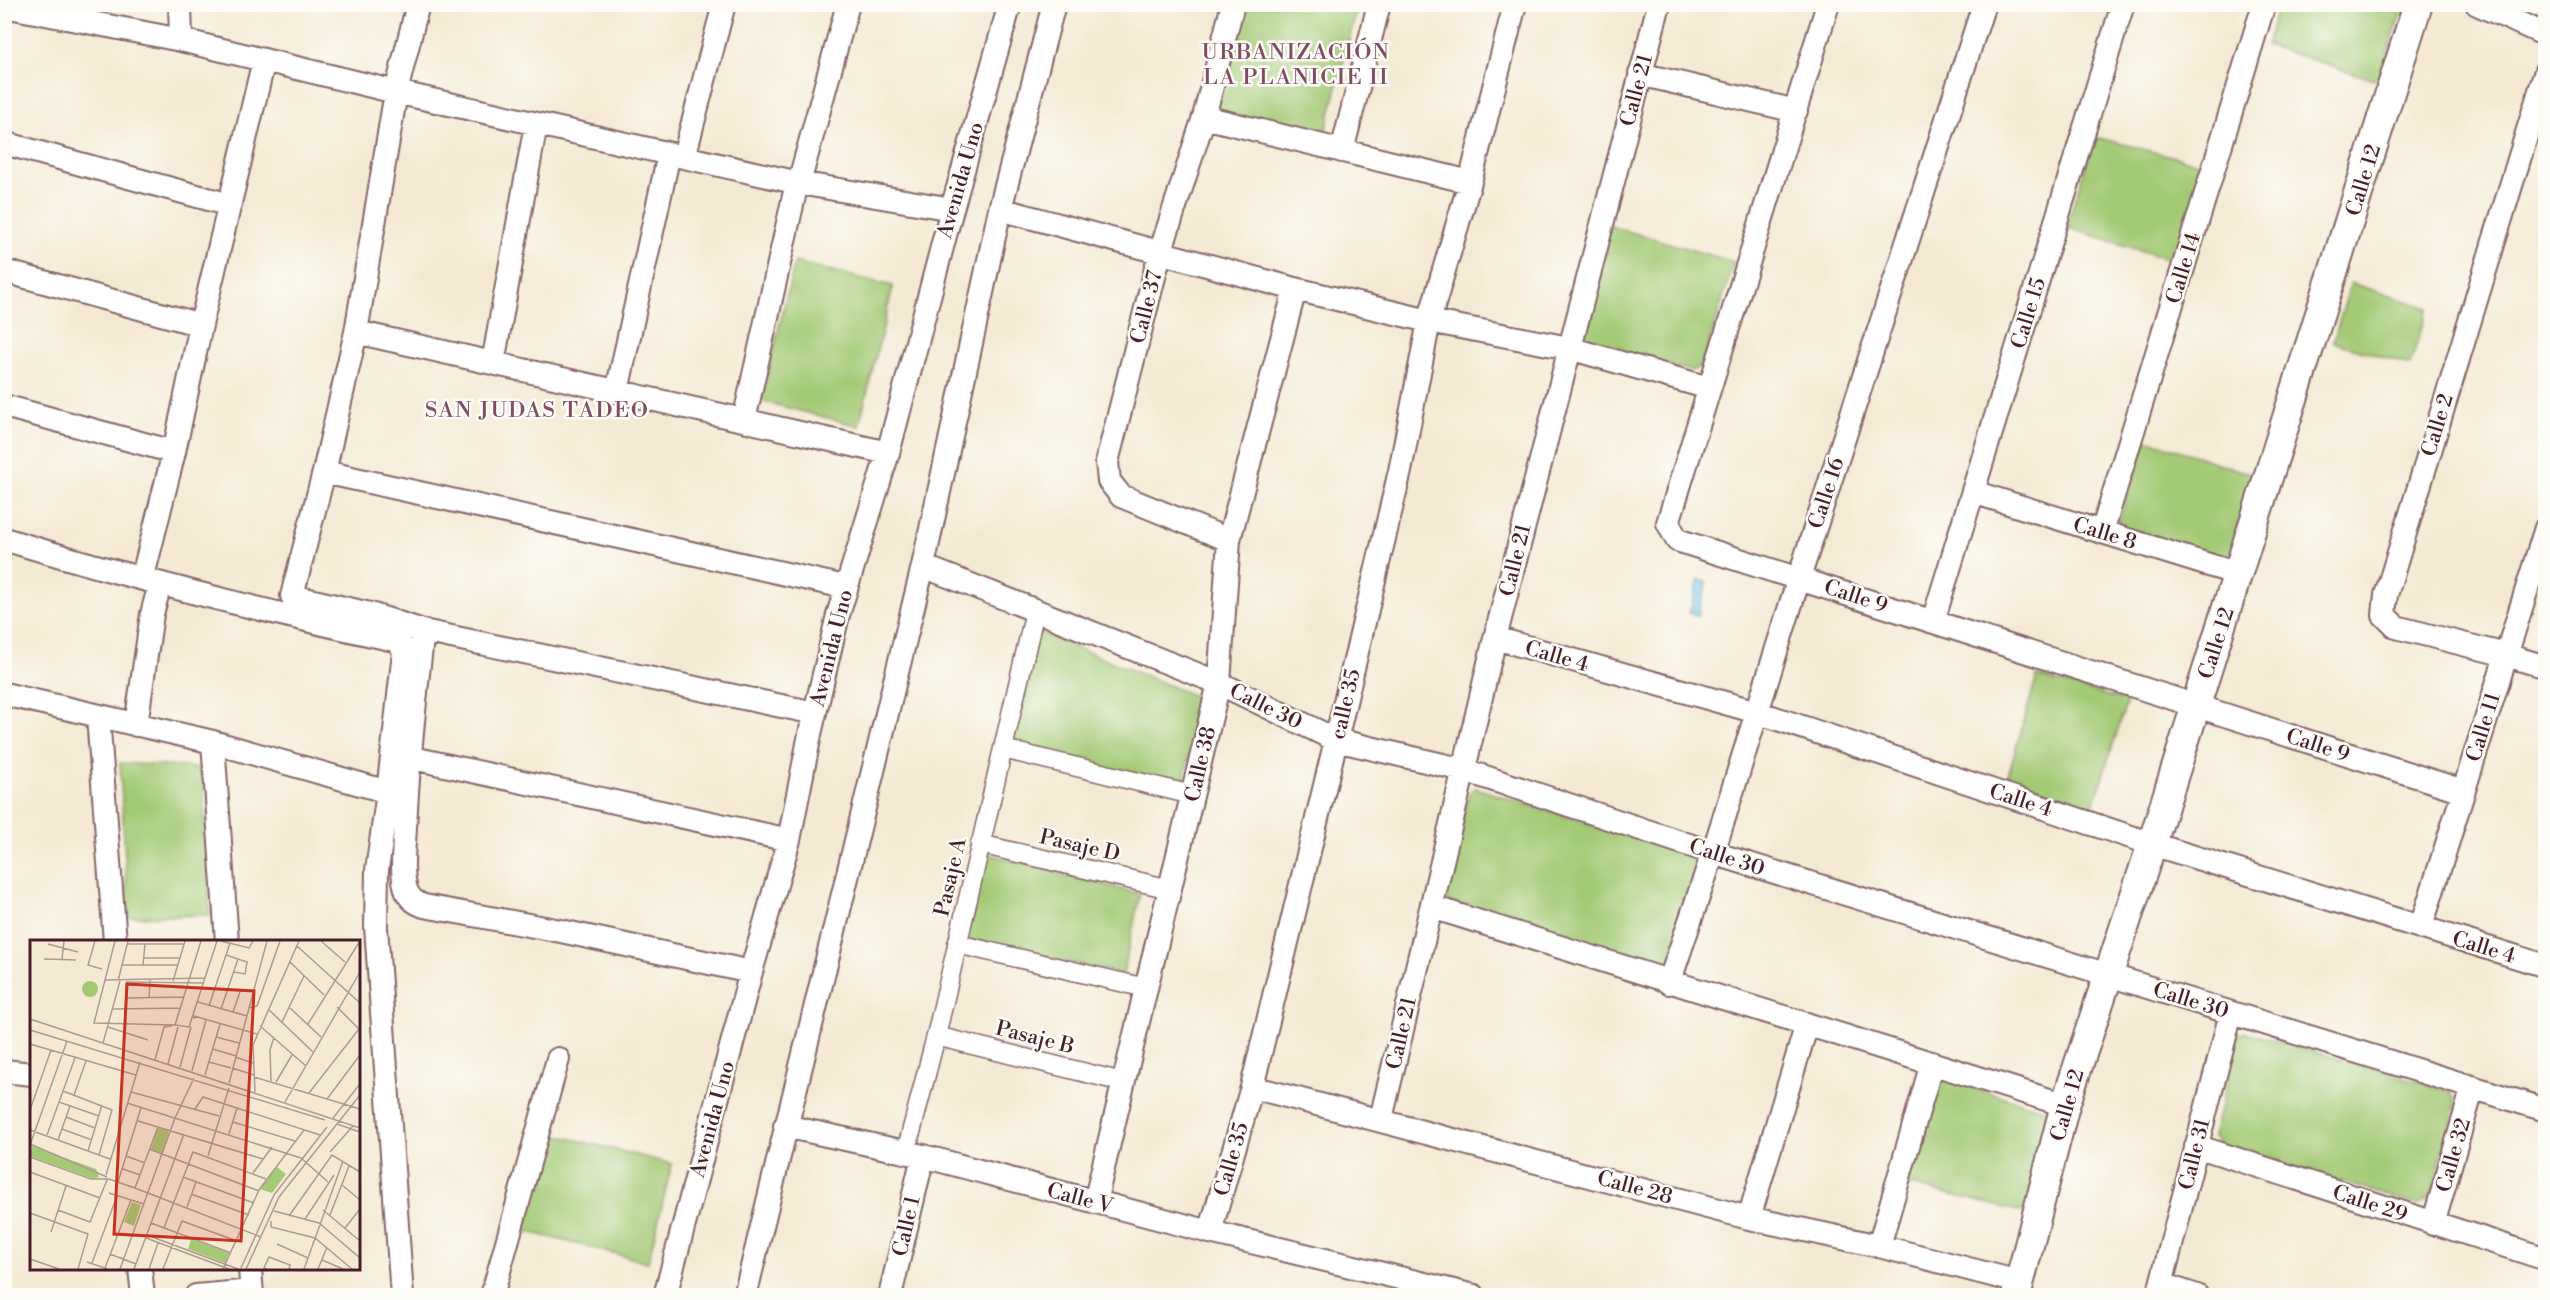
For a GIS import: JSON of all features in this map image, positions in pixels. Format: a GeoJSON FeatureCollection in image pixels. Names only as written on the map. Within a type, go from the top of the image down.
{"type":"FeatureCollection","features":[{"type":"Feature","properties":{"kind":"street"},"geometry":{"type":"LineString","coordinates":[[180,4],[182,40]]}},
{"type":"Feature","properties":{"kind":"street"},"geometry":{"type":"LineString","coordinates":[[418,4],[396,92],[356,332],[324,472],[292,596],[370,614],[423,632],[815,713]]}},
{"type":"Feature","properties":{"kind":"street"},"geometry":{"type":"LineString","coordinates":[[617,391],[677,156],[724,4]]}},
{"type":"Feature","properties":{"kind":"street"},"geometry":{"type":"LineString","coordinates":[[744,420],[796,190],[848,4]]}},
{"type":"Feature","properties":{"kind":"street","name":"Avenida Uno"},"geometry":{"type":"LineString","coordinates":[[665,1296],[751,972],[789,840],[815,713],[845,586],[888,453],[952,209],[1010,4]]}},
{"type":"Feature","properties":{"kind":"street"},"geometry":{"type":"LineString","coordinates":[[745,1296],[922,567],[1000,209],[1054,4]]}},
{"type":"Feature","properties":{"kind":"street","name":"Calle 37"},"geometry":{"type":"LineString","coordinates":[[1229,540],[1120,496],[1109,481],[1107,462],[1160,252],[1204,117],[1233,4]]}},
{"type":"Feature","properties":{"kind":"street"},"geometry":{"type":"LineString","coordinates":[[1342,151],[1379,4]]}},
{"type":"Feature","properties":{"kind":"street","name":"calle 35"},"geometry":{"type":"LineString","coordinates":[[1252,1087],[1400,471],[1429,321],[1470,182],[1515,4]]}},
{"type":"Feature","properties":{"kind":"street","name":"Calle 21"},"geometry":{"type":"LineString","coordinates":[[1381,1119],[1495,638],[1659,4]]}},
{"type":"Feature","properties":{"kind":"street","name":"Calle 9"},"geometry":{"type":"LineString","coordinates":[[1828,4],[1668,523],[1677,540],[2463,791]]}},
{"type":"Feature","properties":{"kind":"street","name":"Calle 16"},"geometry":{"type":"LineString","coordinates":[[1669,983],[1713,854],[1799,578],[1984,4]]}},
{"type":"Feature","properties":{"kind":"street","name":"Calle 15"},"geometry":{"type":"LineString","coordinates":[[1933,621],[2123,4]]}},
{"type":"Feature","properties":{"kind":"street","name":"Calle 14"},"geometry":{"type":"LineString","coordinates":[[2102,532],[2264,4]]}},
{"type":"Feature","properties":{"kind":"street","name":"Calle 12"},"geometry":{"type":"LineString","coordinates":[[2017,1289],[2065,1105],[2196,706],[2418,4]]}},
{"type":"Feature","properties":{"kind":"street"},"geometry":{"type":"LineString","coordinates":[[2477,4],[2546,35]]}},
{"type":"Feature","properties":{"kind":"street"},"geometry":{"type":"LineString","coordinates":[[4,6],[182,40],[396,92],[677,156],[796,190],[952,209]]}},
{"type":"Feature","properties":{"kind":"street"},"geometry":{"type":"LineString","coordinates":[[136,725],[152,614],[153,576],[174,452],[201,325],[264,60]]}},
{"type":"Feature","properties":{"kind":"street","name":"Calle 2"},"geometry":{"type":"LineString","coordinates":[[2546,71],[2386,595],[2384,615],[2396,627],[2506,655],[2546,668]]}},
{"type":"Feature","properties":{"kind":"street"},"geometry":{"type":"LineString","coordinates":[[1640,74],[1796,111]]}},
{"type":"Feature","properties":{"kind":"street"},"geometry":{"type":"LineString","coordinates":[[1204,117],[1470,182]]}},
{"type":"Feature","properties":{"kind":"street"},"geometry":{"type":"LineString","coordinates":[[493,363],[536,124]]}},
{"type":"Feature","properties":{"kind":"street"},"geometry":{"type":"LineString","coordinates":[[4,143],[230,205]]}},
{"type":"Feature","properties":{"kind":"street"},"geometry":{"type":"LineString","coordinates":[[1000,209],[1295,289],[1429,321],[1569,348],[1709,388]]}},
{"type":"Feature","properties":{"kind":"street"},"geometry":{"type":"LineString","coordinates":[[4,271],[201,325]]}},
{"type":"Feature","properties":{"kind":"street","name":"Calle 38"},"geometry":{"type":"LineString","coordinates":[[1095,1202],[1219,683],[1229,540],[1295,289]]}},
{"type":"Feature","properties":{"kind":"street"},"geometry":{"type":"LineString","coordinates":[[356,332],[888,453]]}},
{"type":"Feature","properties":{"kind":"street"},"geometry":{"type":"LineString","coordinates":[[4,406],[174,452]]}},
{"type":"Feature","properties":{"kind":"street"},"geometry":{"type":"LineString","coordinates":[[324,472],[845,586]]}},
{"type":"Feature","properties":{"kind":"street","name":"Calle 8"},"geometry":{"type":"LineString","coordinates":[[1973,492],[2238,574]]}},
{"type":"Feature","properties":{"kind":"street","name":"Calle 11"},"geometry":{"type":"LineString","coordinates":[[2421,927],[2546,528]]}},
{"type":"Feature","properties":{"kind":"street"},"geometry":{"type":"LineString","coordinates":[[4,539],[90,566],[153,576],[399,641],[404,651],[368,957],[402,1296]]}},
{"type":"Feature","properties":{"kind":"street","name":"Calle 30"},"geometry":{"type":"LineString","coordinates":[[922,567],[1219,683],[1336,740],[1464,770],[1713,854],[2546,1110]]}},
{"type":"Feature","properties":{"kind":"street","name":"Pasaje A"},"geometry":{"type":"LineString","coordinates":[[914,1154],[936,1036],[1035,611]]}},
{"type":"Feature","properties":{"kind":"street"},"geometry":{"type":"LineString","coordinates":[[423,632],[408,757],[404,847],[407,891],[414,902],[424,906],[561,931],[751,972]]}},
{"type":"Feature","properties":{"kind":"street","name":"Calle 4"},"geometry":{"type":"LineString","coordinates":[[1495,638],[1757,712],[2151,844],[2421,927],[2544,958]]}},
{"type":"Feature","properties":{"kind":"street"},"geometry":{"type":"LineString","coordinates":[[4,694],[213,742],[388,792]]}},
{"type":"Feature","properties":{"kind":"street"},"geometry":{"type":"LineString","coordinates":[[98,716],[115,940]]}},
{"type":"Feature","properties":{"kind":"street"},"geometry":{"type":"LineString","coordinates":[[213,742],[227,940]]}},
{"type":"Feature","properties":{"kind":"street"},"geometry":{"type":"LineString","coordinates":[[1003,749],[1192,795]]}},
{"type":"Feature","properties":{"kind":"street"},"geometry":{"type":"LineString","coordinates":[[408,757],[789,840]]}},
{"type":"Feature","properties":{"kind":"street","name":"Pasaje D"},"geometry":{"type":"LineString","coordinates":[[980,844],[1170,889]]}},
{"type":"Feature","properties":{"kind":"street"},"geometry":{"type":"LineString","coordinates":[[381,845],[404,847]]}},
{"type":"Feature","properties":{"kind":"street"},"geometry":{"type":"LineString","coordinates":[[1432,907],[2065,1105]]}},
{"type":"Feature","properties":{"kind":"street"},"geometry":{"type":"LineString","coordinates":[[957,944],[1146,988]]}},
{"type":"Feature","properties":{"kind":"street","name":"Calle 31"},"geometry":{"type":"LineString","coordinates":[[2160,1290],[2231,1012]]}},
{"type":"Feature","properties":{"kind":"street"},"geometry":{"type":"LineString","coordinates":[[1749,1218],[1807,1024]]}},
{"type":"Feature","properties":{"kind":"street","name":"Pasaje B"},"geometry":{"type":"LineString","coordinates":[[936,1036],[1123,1082]]}},
{"type":"Feature","properties":{"kind":"street"},"geometry":{"type":"LineString","coordinates":[[492,1296],[558,1059]]}},
{"type":"Feature","properties":{"kind":"street"},"geometry":{"type":"LineString","coordinates":[[1879,1246],[1932,1063]]}},
{"type":"Feature","properties":{"kind":"street"},"geometry":{"type":"LineString","coordinates":[[4,1071],[30,1074]]}},
{"type":"Feature","properties":{"kind":"street","name":"Calle 28"},"geometry":{"type":"LineString","coordinates":[[1252,1087],[1381,1119],[1749,1218],[1879,1246],[2017,1289]]}},
{"type":"Feature","properties":{"kind":"street","name":"Calle 35"},"geometry":{"type":"LineString","coordinates":[[1210,1232],[1252,1087]]}},
{"type":"Feature","properties":{"kind":"street","name":"Calle 32"},"geometry":{"type":"LineString","coordinates":[[2433,1224],[2473,1087]]}},
{"type":"Feature","properties":{"kind":"street","name":"Calle V"},"geometry":{"type":"LineString","coordinates":[[785,1126],[914,1154],[1210,1232],[1474,1296]]}},
{"type":"Feature","properties":{"kind":"street","name":"Calle 29"},"geometry":{"type":"LineString","coordinates":[[2196,1146],[2546,1259]]}},
{"type":"Feature","properties":{"kind":"street","name":"Calle 1"},"geometry":{"type":"LineString","coordinates":[[890,1296],[914,1154]]}},
{"type":"Feature","properties":{"kind":"street"},"geometry":{"type":"LineString","coordinates":[[141,1270],[142,1296]]}},
{"type":"Feature","properties":{"kind":"street"},"geometry":{"type":"LineString","coordinates":[[196,1296],[252,1293],[250,1270]]}},
{"type":"Feature","properties":{"kind":"street"},"geometry":{"type":"LineString","coordinates":[[2160,1290],[2197,1296]]}},
{"type":"Feature","properties":{"kind":"green space"},"geometry":{"type":"Polygon","coordinates":[[[1240,5],[1358,5],[1325,134],[1314,140],[1213,109],[1240,5]]]}},
{"type":"Feature","properties":{"kind":"green space"},"geometry":{"type":"Polygon","coordinates":[[[2278,5],[2404,5],[2378,81],[2266,45],[2278,5]]]}},
{"type":"Feature","properties":{"kind":"green space"},"geometry":{"type":"Polygon","coordinates":[[[2095,137],[2207,165],[2174,261],[2066,227],[2095,137]]]}},
{"type":"Feature","properties":{"kind":"green space"},"geometry":{"type":"Polygon","coordinates":[[[1610,226],[1734,262],[1702,366],[1691,371],[1586,343],[1583,336],[1610,226]]]}},
{"type":"Feature","properties":{"kind":"green space"},"geometry":{"type":"Polygon","coordinates":[[[795,262],[893,286],[859,426],[761,401],[795,262]]]}},
{"type":"Feature","properties":{"kind":"green space"},"geometry":{"type":"Polygon","coordinates":[[[2351,283],[2428,308],[2410,365],[2333,342],[2351,283]]]}},
{"type":"Feature","properties":{"kind":"green space"},"geometry":{"type":"Polygon","coordinates":[[[2146,439],[2256,476],[2229,559],[2219,562],[2117,526],[2146,439]]]}},
{"type":"Feature","properties":{"kind":"green space"},"geometry":{"type":"Polygon","coordinates":[[[1034,630],[1202,699],[1182,788],[1011,744],[1034,630]]]}},
{"type":"Feature","properties":{"kind":"green space"},"geometry":{"type":"Polygon","coordinates":[[[2037,676],[2127,701],[2093,807],[2006,782],[2037,676]]]}},
{"type":"Feature","properties":{"kind":"green space"},"geometry":{"type":"Polygon","coordinates":[[[120,763],[203,768],[210,915],[128,917],[120,763]]]}},
{"type":"Feature","properties":{"kind":"green space"},"geometry":{"type":"Polygon","coordinates":[[[1475,788],[1696,856],[1699,866],[1668,964],[1653,969],[1448,902],[1443,892],[1469,793],[1475,788]]]}},
{"type":"Feature","properties":{"kind":"green space"},"geometry":{"type":"Polygon","coordinates":[[[981,852],[1140,894],[1123,974],[966,940],[981,852]]]}},
{"type":"Feature","properties":{"kind":"green space"},"geometry":{"type":"Polygon","coordinates":[[[2246,1032],[2451,1091],[2456,1103],[2431,1196],[2418,1205],[2221,1146],[2213,1137],[2239,1034],[2246,1032]]]}},
{"type":"Feature","properties":{"kind":"green space"},"geometry":{"type":"Polygon","coordinates":[[[1948,1080],[2049,1111],[2027,1213],[1906,1184],[1938,1083],[1948,1080]]]}},
{"type":"Feature","properties":{"kind":"green space"},"geometry":{"type":"Polygon","coordinates":[[[545,1132],[672,1164],[648,1262],[521,1230],[545,1132]]]}},
{"type":"Feature","properties":{"kind":"water"},"geometry":{"type":"Polygon","coordinates":[[[1699,580],[1707,582],[1698,615],[1689,613],[1699,580]]]}},
{"type":"Feature","properties":{"kind":"district","name":"URBANIZACIÓN LA PLANICIE II"},"geometry":{"type":"Point","coordinates":[1296,64]}},
{"type":"Feature","properties":{"kind":"district","name":"SAN JUDAS TADEO"},"geometry":{"type":"Point","coordinates":[537,409]}}]}
